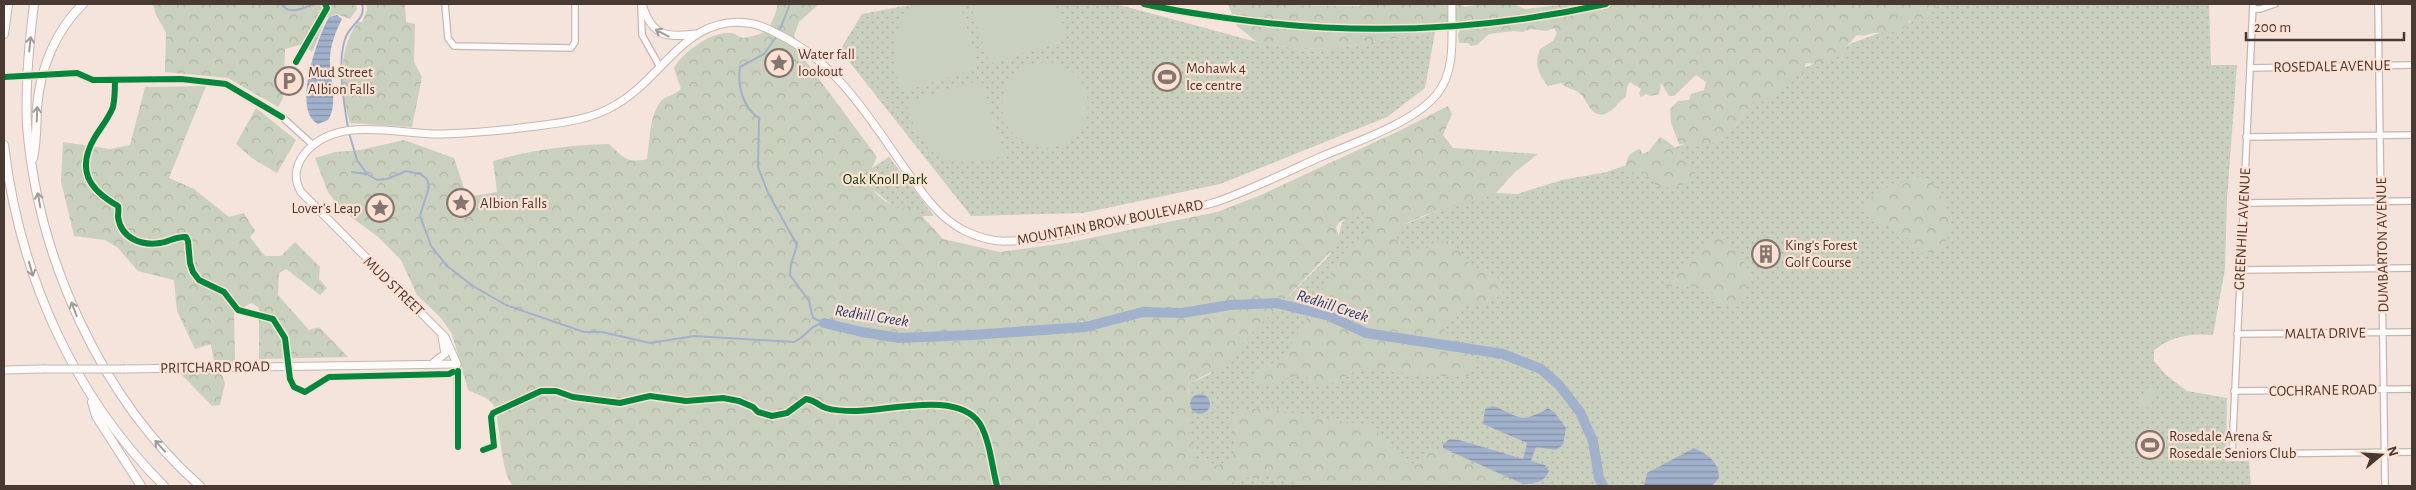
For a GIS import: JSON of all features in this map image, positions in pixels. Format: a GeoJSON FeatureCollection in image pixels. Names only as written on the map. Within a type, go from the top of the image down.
{"type":"FeatureCollection","features":[{"type":"Feature","properties":{"kind":"highway"},"geometry":{"type":"LineString","coordinates":[[4,34],[8,4]]}},
{"type":"Feature","properties":{"kind":"highway"},"geometry":{"type":"LineString","coordinates":[[34,4],[27,86],[27,123],[40,207],[55,255],[87,338],[103,368],[141,423],[161,447],[200,486]]}},
{"type":"Feature","properties":{"kind":"highway"},"geometry":{"type":"LineString","coordinates":[[32,162],[37,141],[37,107],[44,71],[60,33],[83,4]]}},
{"type":"Feature","properties":{"kind":"highway"},"geometry":{"type":"LineString","coordinates":[[4,145],[12,193],[34,279],[59,341],[90,397],[132,450],[164,486]]}},
{"type":"Feature","properties":{"kind":"highway"},"geometry":{"type":"LineString","coordinates":[[90,397],[96,416],[141,486]]}},
{"type":"Feature","properties":{"kind":"main road"},"geometry":{"type":"LineString","coordinates":[[641,4],[650,23],[660,33],[674,37],[698,34]]}},
{"type":"Feature","properties":{"kind":"main road","name":"MOUNTAIN BROW BOULEVARD"},"geometry":{"type":"LineString","coordinates":[[313,145],[331,134],[360,130],[438,134],[513,129],[580,120],[620,103],[643,84],[683,44],[698,34],[724,24],[754,24],[796,43],[825,64],[850,91],[920,191],[942,215],[966,232],[1005,242],[1054,235],[1219,200],[1401,121],[1424,107],[1440,91],[1448,72],[1452,4]]}},
{"type":"Feature","properties":{"kind":"main road","name":"MUD STREET"},"geometry":{"type":"LineString","coordinates":[[313,145],[297,165],[296,183],[301,192],[434,325],[449,343],[457,364]]}},
{"type":"Feature","properties":{"kind":"main road"},"geometry":{"type":"LineString","coordinates":[[432,363],[443,356],[445,351],[442,337],[434,325]]}},
{"type":"Feature","properties":{"kind":"main road","name":"PRITCHARD ROAD"},"geometry":{"type":"LineString","coordinates":[[4,370],[457,364]]}},
{"type":"Feature","properties":{"kind":"street"},"geometry":{"type":"LineString","coordinates":[[445,4],[448,38],[454,46],[551,46],[568,49],[572,48],[574,42],[574,4]]}},
{"type":"Feature","properties":{"kind":"street"},"geometry":{"type":"LineString","coordinates":[[641,4],[642,35],[660,67]]}},
{"type":"Feature","properties":{"kind":"street"},"geometry":{"type":"LineString","coordinates":[[2253,6],[2260,9],[2275,4]]}},
{"type":"Feature","properties":{"kind":"street","name":"DUMBARTON AVENUE"},"geometry":{"type":"LineString","coordinates":[[2378,4],[2386,486]]}},
{"type":"Feature","properties":{"kind":"street","name":"GREENHILL AVENUE"},"geometry":{"type":"LineString","coordinates":[[2253,6],[2232,454],[2385,453]]}},
{"type":"Feature","properties":{"kind":"street","name":"ROSEDALE AVENUE"},"geometry":{"type":"LineString","coordinates":[[2251,68],[2412,65]]}},
{"type":"Feature","properties":{"kind":"street"},"geometry":{"type":"LineString","coordinates":[[226,84],[282,117],[313,145]]}},
{"type":"Feature","properties":{"kind":"street"},"geometry":{"type":"LineString","coordinates":[[2246,137],[2412,135]]}},
{"type":"Feature","properties":{"kind":"street"},"geometry":{"type":"LineString","coordinates":[[2243,203],[2412,201]]}},
{"type":"Feature","properties":{"kind":"street"},"geometry":{"type":"LineString","coordinates":[[2240,270],[2412,268]]}},
{"type":"Feature","properties":{"kind":"street","name":"MALTA DRIVE"},"geometry":{"type":"LineString","coordinates":[[2237,334],[2412,332]]}},
{"type":"Feature","properties":{"kind":"street","name":"MUD STREET"},"geometry":{"type":"LineString","coordinates":[[457,364],[458,447]]}},
{"type":"Feature","properties":{"kind":"street","name":"COCHRANE ROAD"},"geometry":{"type":"LineString","coordinates":[[2234,391],[2412,388]]}},
{"type":"Feature","properties":{"kind":"street"},"geometry":{"type":"LineString","coordinates":[[2385,453],[2412,452]]}},
{"type":"Feature","properties":{"kind":"green space"},"geometry":{"type":"Polygon","coordinates":[[[153,4],[356,4],[357,9],[350,19],[336,14],[326,18],[312,52],[303,44],[285,49],[283,98],[278,107],[228,78],[165,72],[166,32],[156,15],[153,4]]]}},
{"type":"Feature","properties":{"kind":"green space"},"geometry":{"type":"Polygon","coordinates":[[[366,4],[405,4],[406,22],[415,24],[414,62],[422,77],[412,127],[350,123],[344,97],[342,71],[346,45],[358,22],[362,22],[367,10],[366,4]]]}},
{"type":"Feature","properties":{"kind":"green space"},"geometry":{"type":"Polygon","coordinates":[[[778,4],[819,4],[799,22],[794,36],[799,52],[877,157],[870,175],[870,182],[875,192],[884,200],[900,209],[912,205],[943,239],[1000,252],[1066,243],[1217,212],[1261,195],[1448,106],[1452,114],[1443,135],[1453,148],[1538,154],[1515,172],[1495,194],[1425,215],[1405,224],[1396,234],[1400,247],[1420,250],[1448,241],[1454,244],[1471,266],[1494,275],[1500,280],[1503,293],[1487,303],[1463,308],[1456,312],[1449,318],[1443,329],[1464,345],[1478,349],[1469,376],[1423,375],[1371,368],[1355,371],[1331,384],[1319,387],[1312,387],[1307,377],[1300,376],[1257,387],[1254,379],[1267,367],[1286,357],[1294,338],[1314,308],[1319,293],[1348,247],[1365,239],[1371,230],[1371,224],[1366,211],[1339,222],[1336,228],[1341,241],[1220,367],[1189,384],[1188,392],[1190,431],[1195,457],[1213,467],[1231,460],[1234,451],[1232,425],[1233,419],[1238,413],[1264,408],[1372,426],[1408,467],[1429,452],[1442,449],[1480,468],[1517,479],[1531,486],[1306,486],[1278,478],[1241,477],[1228,486],[513,486],[508,479],[505,468],[495,409],[487,399],[468,390],[452,334],[441,318],[417,295],[401,260],[377,236],[347,214],[334,200],[328,192],[315,158],[335,152],[360,150],[404,140],[454,158],[467,197],[497,192],[493,161],[536,151],[609,144],[618,153],[630,160],[647,159],[652,121],[657,107],[663,99],[681,89],[674,68],[678,62],[691,49],[715,35],[731,33],[743,38],[764,32],[771,25],[778,4]]]}},
{"type":"Feature","properties":{"kind":"green space"},"geometry":{"type":"Polygon","coordinates":[[[915,4],[1116,4],[1257,42],[1298,49],[1334,48],[1435,32],[1425,88],[1387,117],[1220,184],[1083,213],[971,216],[840,50],[862,14],[915,4]]]}},
{"type":"Feature","properties":{"kind":"green space"},"geometry":{"type":"Polygon","coordinates":[[[921,4],[960,4],[978,65],[976,69],[902,92],[894,55],[894,44],[901,22],[921,4]]]}},
{"type":"Feature","properties":{"kind":"green space"},"geometry":{"type":"Polygon","coordinates":[[[970,4],[1053,4],[1062,22],[1066,40],[992,63],[989,62],[970,4]]]}},
{"type":"Feature","properties":{"kind":"green space"},"geometry":{"type":"Polygon","coordinates":[[[1228,4],[1360,6],[1361,4],[1459,4],[1465,7],[1481,4],[1513,4],[1525,9],[1568,4],[1939,4],[1925,21],[1909,21],[1903,29],[1895,32],[1857,35],[1844,49],[1845,52],[1842,55],[1818,64],[1806,63],[1803,75],[1788,78],[1781,91],[1764,100],[1754,101],[1728,135],[1713,143],[1679,144],[1671,123],[1670,109],[1678,101],[1689,100],[1691,94],[1704,90],[1706,82],[1696,75],[1674,96],[1669,96],[1661,83],[1659,94],[1651,96],[1646,94],[1641,97],[1639,93],[1641,89],[1630,82],[1627,87],[1626,97],[1611,111],[1605,114],[1595,113],[1578,92],[1561,83],[1548,86],[1539,73],[1537,64],[1538,54],[1540,49],[1553,41],[1557,33],[1554,28],[1547,31],[1531,29],[1522,32],[1513,31],[1489,34],[1477,45],[1471,46],[1468,43],[1459,43],[1458,34],[1461,28],[1334,48],[1298,49],[1257,42],[1237,26],[1228,4]]]}},
{"type":"Feature","properties":{"kind":"green space"},"geometry":{"type":"Polygon","coordinates":[[[1913,4],[2209,4],[2211,65],[2237,65],[2227,199],[2225,269],[2213,335],[2189,335],[2168,341],[2154,350],[2154,361],[2166,375],[2187,391],[2227,398],[2226,461],[2249,461],[2251,486],[1215,486],[1198,466],[1187,427],[1189,384],[1210,374],[1257,322],[1281,304],[1328,257],[1336,244],[1342,223],[1352,212],[1378,205],[1398,227],[1447,207],[1497,193],[1517,194],[1562,180],[1607,172],[1735,126],[1755,99],[1797,71],[1834,55],[1852,43],[1912,21],[1913,4]]]}},
{"type":"Feature","properties":{"kind":"green space"},"geometry":{"type":"Polygon","coordinates":[[[1037,62],[1053,62],[1062,65],[1076,74],[1085,88],[1088,105],[1085,122],[1076,136],[1062,145],[1053,148],[1037,148],[1021,141],[1009,129],[1002,113],[1002,97],[1009,81],[1021,69],[1037,62]]]}},
{"type":"Feature","properties":{"kind":"green space"},"geometry":{"type":"Polygon","coordinates":[[[978,81],[982,84],[1005,156],[967,162],[952,161],[940,157],[921,138],[906,102],[978,81]]]}},
{"type":"Feature","properties":{"kind":"green space"},"geometry":{"type":"Polygon","coordinates":[[[206,86],[169,178],[194,189],[229,217],[244,213],[255,231],[250,237],[265,256],[281,256],[295,242],[320,267],[319,279],[327,288],[320,295],[286,269],[279,273],[278,295],[309,330],[319,327],[348,357],[259,359],[259,308],[252,303],[234,311],[235,362],[214,362],[211,344],[195,349],[177,311],[174,280],[138,271],[117,247],[105,240],[74,236],[61,181],[63,142],[110,149],[130,145],[145,87],[206,86]]]}},
{"type":"Feature","properties":{"kind":"green space"},"geometry":{"type":"Polygon","coordinates":[[[256,108],[296,140],[277,173],[252,158],[236,144],[256,108]]]}},
{"type":"Feature","properties":{"kind":"green space"},"geometry":{"type":"Polygon","coordinates":[[[1660,137],[1676,149],[1693,169],[1696,175],[1688,182],[1679,186],[1659,188],[1644,172],[1624,173],[1627,161],[1632,153],[1640,149],[1643,154],[1649,151],[1660,137]]]}},
{"type":"Feature","properties":{"kind":"green space","name":"Oak Knoll Park"},"geometry":{"type":"Polygon","coordinates":[[[889,157],[934,216],[905,216],[858,177],[889,157]]]}},
{"type":"Feature","properties":{"kind":"green space"},"geometry":{"type":"Polygon","coordinates":[[[1917,177],[1927,178],[1937,188],[1950,215],[1952,228],[1941,251],[1922,253],[1900,232],[1873,218],[1865,208],[1868,201],[1879,191],[1917,177]]]}},
{"type":"Feature","properties":{"kind":"green space"},"geometry":{"type":"Polygon","coordinates":[[[1722,234],[1750,273],[1742,300],[1719,309],[1711,290],[1705,287],[1661,286],[1692,263],[1707,242],[1722,234]]]}},
{"type":"Feature","properties":{"kind":"green space"},"geometry":{"type":"Polygon","coordinates":[[[216,371],[222,375],[225,383],[220,405],[212,406],[180,373],[216,371]]]}},
{"type":"Feature","properties":{"kind":"green space"},"geometry":{"type":"Polygon","coordinates":[[[2150,385],[2159,390],[2148,408],[2139,402],[2150,385]]]}},
{"type":"Feature","properties":{"kind":"water"},"geometry":{"type":"Polygon","coordinates":[[[337,15],[342,19],[331,47],[330,64],[333,106],[328,120],[318,124],[310,116],[307,104],[309,73],[324,27],[329,17],[337,15]]]}},
{"type":"Feature","properties":{"kind":"water"},"geometry":{"type":"Polygon","coordinates":[[[1200,394],[1207,397],[1210,404],[1207,411],[1200,414],[1193,411],[1190,404],[1193,397],[1200,394]]]}},
{"type":"Feature","properties":{"kind":"water"},"geometry":{"type":"Polygon","coordinates":[[[1493,406],[1524,418],[1548,408],[1554,412],[1566,428],[1563,445],[1556,450],[1536,447],[1531,461],[1545,465],[1549,471],[1545,478],[1536,483],[1523,484],[1443,448],[1443,444],[1450,439],[1459,440],[1523,459],[1527,443],[1483,424],[1485,409],[1493,406]]]}},
{"type":"Feature","properties":{"kind":"water"},"geometry":{"type":"Polygon","coordinates":[[[1694,448],[1708,456],[1717,467],[1719,478],[1712,486],[1644,486],[1647,473],[1694,448]]]}},
{"type":"Feature","properties":{"kind":"waterway","name":"Redhill Creek"},"geometry":{"type":"LineString","coordinates":[[281,4],[288,10],[301,9],[314,4]]}},
{"type":"Feature","properties":{"kind":"waterway","name":"Redhill Creek"},"geometry":{"type":"LineString","coordinates":[[348,128],[341,72],[343,49],[347,34],[362,14],[362,4]]}},
{"type":"Feature","properties":{"kind":"waterway"},"geometry":{"type":"LineString","coordinates":[[779,32],[790,4]]}},
{"type":"Feature","properties":{"kind":"waterway"},"geometry":{"type":"LineString","coordinates":[[777,36],[764,54],[740,67],[740,89],[745,102],[753,114],[759,118],[758,167],[768,193],[797,245],[791,264],[790,275],[809,301],[813,318],[822,322]]}},
{"type":"Feature","properties":{"kind":"waterway","name":"Redhill Creek"},"geometry":{"type":"LineString","coordinates":[[349,133],[357,160],[367,174],[377,180],[387,179],[406,171],[420,174],[427,179],[429,187],[420,216],[431,246],[447,266],[473,286],[506,305],[584,332],[602,332],[650,343],[694,336],[794,342],[815,326],[824,323]]}},
{"type":"Feature","properties":{"kind":"waterway"},"geometry":{"type":"LineString","coordinates":[[352,172],[366,174]]}},
{"type":"Feature","properties":{"kind":"waterway","name":"Redhill Creek"},"geometry":{"type":"LineString","coordinates":[[824,323],[899,338],[972,335],[1085,327],[1143,312],[1182,313],[1230,305],[1276,303],[1329,316],[1366,333],[1503,354],[1541,369],[1559,385],[1580,412],[1593,441],[1599,478],[1603,486]]}},
{"type":"Feature","properties":{"kind":"cycle path"},"geometry":{"type":"LineString","coordinates":[[296,62],[327,8],[325,4]]}},
{"type":"Feature","properties":{"kind":"cycle path"},"geometry":{"type":"LineString","coordinates":[[1144,4],[1234,19],[1328,28],[1374,29],[1421,28],[1514,20],[1606,4]]}},
{"type":"Feature","properties":{"kind":"cycle path"},"geometry":{"type":"LineString","coordinates":[[4,77],[77,73],[93,80],[181,79],[226,84],[282,117]]}},
{"type":"Feature","properties":{"kind":"cycle path"},"geometry":{"type":"LineString","coordinates":[[115,80],[113,107],[89,148],[86,159],[88,177],[99,193],[118,206],[120,224],[123,230],[133,239],[153,244],[186,237],[190,263],[193,272],[199,280],[224,292],[238,310],[273,319],[285,338],[290,379],[294,387],[305,392],[329,377],[449,374],[453,372]]}},
{"type":"Feature","properties":{"kind":"cycle path"},"geometry":{"type":"LineString","coordinates":[[458,371],[458,447]]}},
{"type":"Feature","properties":{"kind":"cycle path"},"geometry":{"type":"LineString","coordinates":[[483,450],[494,446],[491,417],[493,413],[541,391],[556,391],[573,397],[620,403],[650,396],[686,401],[723,398],[739,401],[753,407],[758,412],[772,416],[787,413],[806,399],[826,408],[845,411],[940,405],[956,408],[970,414],[980,424],[988,446],[997,486]]}},
{"type":"Feature","properties":{"kind":"place","name":"Water fall lookout"},"geometry":{"type":"Point","coordinates":[779,63]}},
{"type":"Feature","properties":{"kind":"place","name":"Mohawk 4 Ice centre"},"geometry":{"type":"Point","coordinates":[1167,77]}},
{"type":"Feature","properties":{"kind":"place","name":"Mud Street Albion Falls"},"geometry":{"type":"Point","coordinates":[289,81]}},
{"type":"Feature","properties":{"kind":"place","name":"Albion Falls"},"geometry":{"type":"Point","coordinates":[461,203]}},
{"type":"Feature","properties":{"kind":"place","name":"Lover's Leap"},"geometry":{"type":"Point","coordinates":[380,208]}},
{"type":"Feature","properties":{"kind":"place","name":"King's Forest Golf Course"},"geometry":{"type":"Point","coordinates":[1766,254]}},
{"type":"Feature","properties":{"kind":"place","name":"Rosedale Arena & Rosedale Seniors Club"},"geometry":{"type":"Point","coordinates":[2150,445]}}]}
